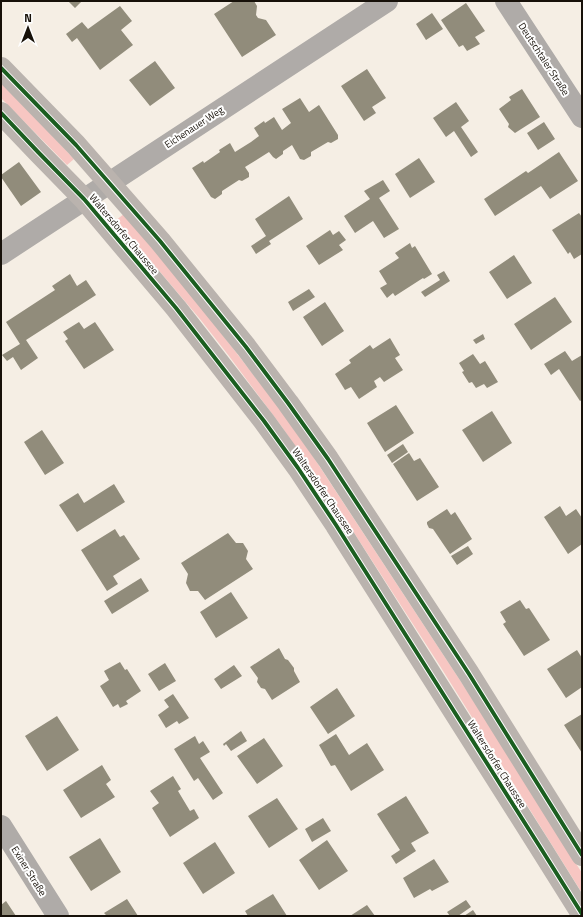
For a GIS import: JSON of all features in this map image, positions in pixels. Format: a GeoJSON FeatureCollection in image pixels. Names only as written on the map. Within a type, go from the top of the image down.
{"type":"FeatureCollection","features":[{"type":"Feature","properties":{"kind":"main road"},"geometry":{"type":"LineString","coordinates":[[1,68],[71,140],[160,241],[246,347],[328,459],[465,668],[582,855]]}},
{"type":"Feature","properties":{"kind":"main road","name":"Waltersdorfer Chaussee"},"geometry":{"type":"LineString","coordinates":[[1,113],[84,200],[176,308],[264,421],[298,468],[336,525],[582,914]]}},
{"type":"Feature","properties":{"kind":"street","name":"Eichenauer Weg"},"geometry":{"type":"LineString","coordinates":[[1,254],[387,1]]}},
{"type":"Feature","properties":{"kind":"street","name":"Deutschtaler Straße"},"geometry":{"type":"LineString","coordinates":[[506,1],[582,117]]}},
{"type":"Feature","properties":{"kind":"street","name":"Exiner Straße"},"geometry":{"type":"LineString","coordinates":[[1,826],[58,916]]}},
{"type":"Feature","properties":{"kind":"shaded area"},"geometry":{"type":"Polygon","coordinates":[[[1,83],[74,159],[67,165],[1,98],[1,83]]]}},
{"type":"Feature","properties":{"kind":"shaded area"},"geometry":{"type":"Polygon","coordinates":[[[124,214],[194,298],[276,404],[312,455],[471,697],[582,873],[582,893],[440,666],[349,525],[282,427],[229,356],[200,319],[116,220],[124,214]]]}},
{"type":"Feature","properties":{"kind":"building"},"geometry":{"type":"Polygon","coordinates":[[[68,1],[82,1],[75,8],[68,1]]]}},
{"type":"Feature","properties":{"kind":"building"},"geometry":{"type":"Polygon","coordinates":[[[234,1],[254,1],[257,6],[256,15],[258,18],[266,20],[276,35],[242,57],[214,14],[234,1]]]}},
{"type":"Feature","properties":{"kind":"building"},"geometry":{"type":"Polygon","coordinates":[[[466,3],[485,31],[475,37],[480,44],[467,51],[463,45],[459,47],[441,20],[466,3]]]}},
{"type":"Feature","properties":{"kind":"building"},"geometry":{"type":"Polygon","coordinates":[[[120,6],[132,21],[121,30],[133,45],[100,70],[77,38],[72,42],[66,34],[82,22],[88,29],[120,6]]]}},
{"type":"Feature","properties":{"kind":"building"},"geometry":{"type":"Polygon","coordinates":[[[432,13],[443,29],[426,40],[416,24],[432,13]]]}},
{"type":"Feature","properties":{"kind":"building"},"geometry":{"type":"Polygon","coordinates":[[[155,61],[175,88],[150,106],[129,80],[155,61]]]}},
{"type":"Feature","properties":{"kind":"building"},"geometry":{"type":"Polygon","coordinates":[[[367,69],[386,98],[372,107],[376,113],[364,121],[341,86],[367,69]]]}},
{"type":"Feature","properties":{"kind":"building"},"geometry":{"type":"Polygon","coordinates":[[[522,89],[540,117],[515,133],[508,127],[509,124],[499,109],[511,100],[509,97],[522,89]]]}},
{"type":"Feature","properties":{"kind":"building"},"geometry":{"type":"Polygon","coordinates":[[[300,98],[309,112],[319,105],[338,135],[338,139],[331,143],[328,142],[311,152],[311,156],[304,160],[300,159],[292,145],[283,151],[283,154],[276,159],[269,152],[245,167],[249,173],[249,177],[242,181],[239,180],[222,191],[222,194],[215,199],[211,197],[192,168],[203,161],[204,163],[230,143],[235,152],[251,142],[259,136],[254,128],[264,121],[265,123],[274,117],[282,130],[291,123],[282,109],[300,98]]]}},
{"type":"Feature","properties":{"kind":"building"},"geometry":{"type":"Polygon","coordinates":[[[456,102],[469,121],[461,127],[478,152],[471,157],[454,131],[446,137],[433,118],[456,102]]]}},
{"type":"Feature","properties":{"kind":"building"},"geometry":{"type":"Polygon","coordinates":[[[544,122],[555,139],[538,150],[527,133],[544,122]]]}},
{"type":"Feature","properties":{"kind":"building"},"geometry":{"type":"Polygon","coordinates":[[[559,152],[578,181],[550,199],[541,186],[495,216],[484,199],[526,171],[528,173],[559,152]]]}},
{"type":"Feature","properties":{"kind":"building"},"geometry":{"type":"Polygon","coordinates":[[[419,158],[435,182],[410,198],[395,174],[419,158]]]}},
{"type":"Feature","properties":{"kind":"building"},"geometry":{"type":"Polygon","coordinates":[[[19,162],[41,192],[21,206],[1,177],[1,175],[19,162]]]}},
{"type":"Feature","properties":{"kind":"building"},"geometry":{"type":"Polygon","coordinates":[[[383,180],[390,191],[379,198],[399,229],[384,238],[373,221],[355,233],[344,216],[370,199],[364,191],[383,180]]]}},
{"type":"Feature","properties":{"kind":"building"},"geometry":{"type":"Polygon","coordinates":[[[289,196],[303,219],[269,241],[271,244],[256,254],[251,246],[266,236],[255,219],[289,196]]]}},
{"type":"Feature","properties":{"kind":"building"},"geometry":{"type":"Polygon","coordinates":[[[579,213],[582,217],[582,254],[574,259],[570,252],[568,254],[552,230],[579,213]]]}},
{"type":"Feature","properties":{"kind":"building"},"geometry":{"type":"Polygon","coordinates":[[[330,230],[333,235],[339,231],[346,240],[339,245],[343,250],[319,265],[306,246],[330,230]]]}},
{"type":"Feature","properties":{"kind":"building"},"geometry":{"type":"Polygon","coordinates":[[[410,243],[412,248],[415,246],[432,274],[395,296],[393,293],[387,298],[380,288],[387,284],[379,271],[399,258],[395,253],[410,243]]]}},
{"type":"Feature","properties":{"kind":"building"},"geometry":{"type":"Polygon","coordinates":[[[514,255],[532,283],[507,299],[489,272],[514,255]]]}},
{"type":"Feature","properties":{"kind":"building"},"geometry":{"type":"Polygon","coordinates":[[[444,271],[450,281],[425,297],[421,292],[440,280],[437,275],[444,271]]]}},
{"type":"Feature","properties":{"kind":"building"},"geometry":{"type":"Polygon","coordinates":[[[70,274],[77,286],[86,280],[96,295],[26,340],[38,358],[21,370],[13,357],[7,361],[2,355],[20,344],[6,322],[55,290],[52,286],[70,274]]]}},
{"type":"Feature","properties":{"kind":"building"},"geometry":{"type":"Polygon","coordinates":[[[309,289],[315,297],[293,311],[288,302],[309,289]]]}},
{"type":"Feature","properties":{"kind":"building"},"geometry":{"type":"Polygon","coordinates":[[[555,297],[572,322],[531,350],[514,324],[555,297]]]}},
{"type":"Feature","properties":{"kind":"building"},"geometry":{"type":"Polygon","coordinates":[[[325,302],[344,331],[322,346],[303,317],[325,302]]]}},
{"type":"Feature","properties":{"kind":"building"},"geometry":{"type":"Polygon","coordinates":[[[79,322],[84,329],[95,322],[114,350],[84,369],[65,341],[68,339],[63,332],[79,322]]]}},
{"type":"Feature","properties":{"kind":"building"},"geometry":{"type":"Polygon","coordinates":[[[483,334],[485,339],[476,344],[473,340],[483,334]]]}},
{"type":"Feature","properties":{"kind":"building"},"geometry":{"type":"Polygon","coordinates":[[[390,338],[400,355],[395,358],[403,370],[384,382],[380,377],[374,381],[377,387],[359,399],[351,387],[345,390],[335,374],[351,363],[349,360],[370,345],[373,349],[390,338]]]}},
{"type":"Feature","properties":{"kind":"building"},"geometry":{"type":"Polygon","coordinates":[[[565,351],[572,361],[582,355],[582,400],[580,401],[559,369],[551,375],[544,364],[565,351]]]}},
{"type":"Feature","properties":{"kind":"building"},"geometry":{"type":"Polygon","coordinates":[[[473,354],[480,364],[485,361],[498,382],[487,388],[484,384],[476,388],[472,382],[469,383],[462,372],[464,371],[459,363],[473,354]]]}},
{"type":"Feature","properties":{"kind":"building"},"geometry":{"type":"Polygon","coordinates":[[[396,405],[414,433],[385,452],[367,423],[396,405]]]}},
{"type":"Feature","properties":{"kind":"building"},"geometry":{"type":"Polygon","coordinates":[[[492,411],[512,443],[483,462],[462,430],[492,411]]]}},
{"type":"Feature","properties":{"kind":"building"},"geometry":{"type":"Polygon","coordinates":[[[42,430],[64,463],[45,475],[24,442],[42,430]]]}},
{"type":"Feature","properties":{"kind":"building"},"geometry":{"type":"Polygon","coordinates":[[[403,444],[408,452],[392,463],[387,455],[403,444]]]}},
{"type":"Feature","properties":{"kind":"building"},"geometry":{"type":"Polygon","coordinates":[[[409,453],[414,461],[420,458],[439,487],[417,501],[393,464],[409,453]]]}},
{"type":"Feature","properties":{"kind":"building"},"geometry":{"type":"Polygon","coordinates":[[[114,484],[125,502],[77,532],[59,505],[78,493],[84,503],[114,484]]]}},
{"type":"Feature","properties":{"kind":"building"},"geometry":{"type":"Polygon","coordinates":[[[560,506],[566,516],[576,509],[582,518],[582,544],[568,554],[544,517],[560,506]]]}},
{"type":"Feature","properties":{"kind":"building"},"geometry":{"type":"Polygon","coordinates":[[[447,509],[451,515],[455,512],[472,539],[450,554],[433,529],[429,528],[427,524],[427,522],[447,509]]]}},
{"type":"Feature","properties":{"kind":"building"},"geometry":{"type":"Polygon","coordinates":[[[115,529],[120,537],[124,535],[140,559],[113,576],[118,584],[107,591],[81,550],[115,529]]]}},
{"type":"Feature","properties":{"kind":"building"},"geometry":{"type":"Polygon","coordinates":[[[228,533],[236,543],[243,543],[248,551],[246,559],[253,569],[205,600],[198,591],[190,591],[186,583],[188,574],[181,563],[228,533]]]}},
{"type":"Feature","properties":{"kind":"building"},"geometry":{"type":"Polygon","coordinates":[[[468,546],[473,554],[457,565],[451,556],[468,546]]]}},
{"type":"Feature","properties":{"kind":"building"},"geometry":{"type":"Polygon","coordinates":[[[141,578],[149,591],[112,614],[104,601],[141,578]]]}},
{"type":"Feature","properties":{"kind":"building"},"geometry":{"type":"Polygon","coordinates":[[[231,592],[248,618],[216,638],[200,612],[231,592]]]}},
{"type":"Feature","properties":{"kind":"building"},"geometry":{"type":"Polygon","coordinates":[[[520,600],[526,609],[529,608],[550,640],[524,656],[503,624],[506,622],[500,612],[520,600]]]}},
{"type":"Feature","properties":{"kind":"building"},"geometry":{"type":"Polygon","coordinates":[[[279,648],[285,659],[288,660],[294,668],[300,682],[272,700],[265,689],[261,688],[257,682],[258,678],[250,667],[279,648]]]}},
{"type":"Feature","properties":{"kind":"building"},"geometry":{"type":"Polygon","coordinates":[[[577,650],[582,658],[582,687],[566,698],[547,669],[577,650]]]}},
{"type":"Feature","properties":{"kind":"building"},"geometry":{"type":"Polygon","coordinates":[[[120,662],[125,670],[127,669],[141,691],[126,701],[128,704],[120,708],[118,704],[113,707],[100,686],[109,680],[104,671],[120,662]]]}},
{"type":"Feature","properties":{"kind":"building"},"geometry":{"type":"Polygon","coordinates":[[[165,663],[176,681],[159,691],[148,674],[165,663]]]}},
{"type":"Feature","properties":{"kind":"building"},"geometry":{"type":"Polygon","coordinates":[[[234,665],[242,676],[221,689],[214,679],[234,665]]]}},
{"type":"Feature","properties":{"kind":"building"},"geometry":{"type":"Polygon","coordinates":[[[337,688],[355,716],[328,734],[310,707],[337,688]]]}},
{"type":"Feature","properties":{"kind":"building"},"geometry":{"type":"Polygon","coordinates":[[[173,694],[189,718],[179,724],[177,721],[166,728],[158,715],[169,707],[164,700],[173,694]]]}},
{"type":"Feature","properties":{"kind":"building"},"geometry":{"type":"Polygon","coordinates":[[[582,714],[582,753],[564,725],[582,714]]]}},
{"type":"Feature","properties":{"kind":"building"},"geometry":{"type":"Polygon","coordinates":[[[57,716],[79,750],[47,771],[25,736],[57,716]]]}},
{"type":"Feature","properties":{"kind":"building"},"geometry":{"type":"Polygon","coordinates":[[[241,731],[247,741],[231,751],[226,744],[224,746],[223,744],[241,731]]]}},
{"type":"Feature","properties":{"kind":"building"},"geometry":{"type":"Polygon","coordinates":[[[336,734],[349,755],[367,743],[384,770],[351,791],[335,765],[331,766],[319,745],[336,734]]]}},
{"type":"Feature","properties":{"kind":"building"},"geometry":{"type":"Polygon","coordinates":[[[195,736],[199,744],[203,741],[210,752],[200,758],[223,793],[213,800],[198,778],[194,781],[174,749],[195,736]]]}},
{"type":"Feature","properties":{"kind":"building"},"geometry":{"type":"Polygon","coordinates":[[[264,738],[283,766],[257,784],[237,756],[264,738]]]}},
{"type":"Feature","properties":{"kind":"building"},"geometry":{"type":"Polygon","coordinates":[[[102,765],[111,780],[106,784],[115,797],[81,818],[63,790],[102,765]]]}},
{"type":"Feature","properties":{"kind":"building"},"geometry":{"type":"Polygon","coordinates":[[[173,776],[181,789],[178,791],[190,811],[194,809],[199,818],[170,837],[152,808],[159,803],[150,791],[173,776]]]}},
{"type":"Feature","properties":{"kind":"building"},"geometry":{"type":"Polygon","coordinates":[[[406,796],[429,833],[411,843],[416,851],[396,864],[391,856],[400,850],[377,814],[406,796]]]}},
{"type":"Feature","properties":{"kind":"building"},"geometry":{"type":"Polygon","coordinates":[[[277,798],[298,829],[269,848],[248,816],[277,798]]]}},
{"type":"Feature","properties":{"kind":"building"},"geometry":{"type":"Polygon","coordinates":[[[323,818],[331,831],[312,842],[305,829],[323,818]]]}},
{"type":"Feature","properties":{"kind":"building"},"geometry":{"type":"Polygon","coordinates":[[[100,838],[121,872],[91,891],[69,857],[100,838]]]}},
{"type":"Feature","properties":{"kind":"building"},"geometry":{"type":"Polygon","coordinates":[[[327,840],[348,871],[319,890],[299,860],[327,840]]]}},
{"type":"Feature","properties":{"kind":"building"},"geometry":{"type":"Polygon","coordinates":[[[215,842],[235,873],[203,894],[183,863],[215,842]]]}},
{"type":"Feature","properties":{"kind":"building"},"geometry":{"type":"Polygon","coordinates":[[[434,859],[449,882],[432,891],[430,889],[414,898],[403,878],[434,859]]]}},
{"type":"Feature","properties":{"kind":"building"},"geometry":{"type":"Polygon","coordinates":[[[273,894],[287,916],[248,916],[245,911],[273,894]]]}},
{"type":"Feature","properties":{"kind":"building"},"geometry":{"type":"Polygon","coordinates":[[[127,899],[138,916],[107,916],[104,913],[127,899]]]}},
{"type":"Feature","properties":{"kind":"building"},"geometry":{"type":"Polygon","coordinates":[[[466,900],[471,907],[458,916],[450,916],[447,912],[466,900]]]}},
{"type":"Feature","properties":{"kind":"building"},"geometry":{"type":"Polygon","coordinates":[[[6,901],[16,916],[1,916],[1,905],[6,901]]]}},
{"type":"Feature","properties":{"kind":"building"},"geometry":{"type":"Polygon","coordinates":[[[367,905],[375,916],[350,916],[367,905]]]}},
{"type":"Feature","properties":{"kind":"building"},"geometry":{"type":"Polygon","coordinates":[[[473,910],[477,916],[464,916],[473,910]]]}},
{"type":"Feature","properties":{"kind":"cycle path"},"geometry":{"type":"LineString","coordinates":[[1,68],[76,145],[160,241],[246,347],[288,403],[328,459],[469,674],[582,855]]}},
{"type":"Feature","properties":{"kind":"cycle path"},"geometry":{"type":"LineString","coordinates":[[1,113],[84,199],[176,308],[264,421],[298,468],[336,525],[582,914]]}}]}
